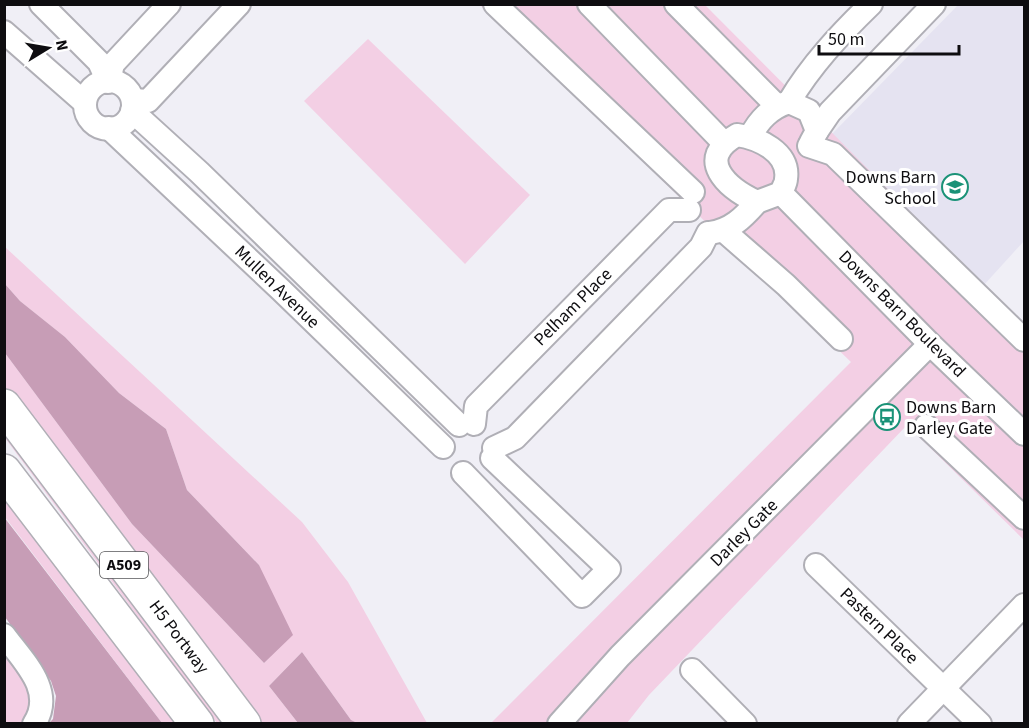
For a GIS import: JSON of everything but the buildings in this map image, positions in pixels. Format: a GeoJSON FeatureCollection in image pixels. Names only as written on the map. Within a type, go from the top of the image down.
{"type":"FeatureCollection","features":[{"type":"Feature","properties":{"kind":"main road","name":"H5 Portway"},"geometry":{"type":"LineString","coordinates":[[4,406],[244,723]]}},
{"type":"Feature","properties":{"kind":"main road","name":"A509"},"geometry":{"type":"LineString","coordinates":[[4,471],[197,723]]}},
{"type":"Feature","properties":{"kind":"street"},"geometry":{"type":"LineString","coordinates":[[41,4],[99,62],[108,81]]}},
{"type":"Feature","properties":{"kind":"street"},"geometry":{"type":"LineString","coordinates":[[108,81],[113,64],[169,4]]}},
{"type":"Feature","properties":{"kind":"street"},"geometry":{"type":"LineString","coordinates":[[133,105],[148,101],[239,4]]}},
{"type":"Feature","properties":{"kind":"street"},"geometry":{"type":"LineString","coordinates":[[495,4],[691,201],[696,225],[716,232],[786,285],[841,339]]}},
{"type":"Feature","properties":{"kind":"street"},"geometry":{"type":"LineString","coordinates":[[589,4],[723,142]]}},
{"type":"Feature","properties":{"kind":"street"},"geometry":{"type":"LineString","coordinates":[[676,4],[783,104],[808,111],[813,138],[833,154],[1024,340]]}},
{"type":"Feature","properties":{"kind":"street"},"geometry":{"type":"LineString","coordinates":[[750,137],[758,123],[783,104],[798,87],[836,37],[871,4]]}},
{"type":"Feature","properties":{"kind":"street"},"geometry":{"type":"LineString","coordinates":[[785,167],[796,161],[830,112],[934,4]]}},
{"type":"Feature","properties":{"kind":"street"},"geometry":{"type":"LineString","coordinates":[[4,32],[85,103]]}},
{"type":"Feature","properties":{"kind":"street"},"geometry":{"type":"LineString","coordinates":[[108,81],[121,83],[127,88],[133,105],[129,119],[121,126],[109,128],[100,127],[92,121],[87,114],[85,103],[91,89],[108,81]]}},
{"type":"Feature","properties":{"kind":"street","name":"Mullen Avenue"},"geometry":{"type":"LineString","coordinates":[[133,105],[199,172],[466,424]]}},
{"type":"Feature","properties":{"kind":"street","name":"Mullen Avenue"},"geometry":{"type":"LineString","coordinates":[[109,128],[443,447]]}},
{"type":"Feature","properties":{"kind":"street"},"geometry":{"type":"LineString","coordinates":[[464,473],[582,596],[609,569],[493,453],[489,433],[482,427],[466,424],[450,431],[445,438],[444,457],[455,470],[464,473],[481,470],[493,453],[515,438],[716,232],[747,214],[757,202],[781,193],[786,179],[785,167],[777,153],[764,142],[737,135],[723,142],[717,155],[717,170],[727,183],[741,194],[757,202]]}},
{"type":"Feature","properties":{"kind":"street"},"geometry":{"type":"LineString","coordinates":[[691,201],[706,177],[717,170]]}},
{"type":"Feature","properties":{"kind":"street","name":"Downs Barn Boulevard"},"geometry":{"type":"LineString","coordinates":[[781,193],[930,344],[1024,434]]}},
{"type":"Feature","properties":{"kind":"street","name":"Pelham Place"},"geometry":{"type":"LineString","coordinates":[[466,424],[476,406],[669,210],[691,201]]}},
{"type":"Feature","properties":{"kind":"street","name":"Darley Gate"},"geometry":{"type":"LineString","coordinates":[[559,723],[620,656],[930,344]]}},
{"type":"Feature","properties":{"kind":"street"},"geometry":{"type":"LineString","coordinates":[[926,426],[1024,518]]}},
{"type":"Feature","properties":{"kind":"street","name":"Pastern Place"},"geometry":{"type":"LineString","coordinates":[[816,565],[980,723]]}},
{"type":"Feature","properties":{"kind":"street"},"geometry":{"type":"LineString","coordinates":[[909,723],[1024,605]]}},
{"type":"Feature","properties":{"kind":"street"},"geometry":{"type":"LineString","coordinates":[[4,635],[35,676],[42,690],[40,715],[34,723]]}},
{"type":"Feature","properties":{"kind":"street"},"geometry":{"type":"LineString","coordinates":[[692,670],[745,723]]}},
{"type":"Feature","properties":{"kind":"shaded area"},"geometry":{"type":"Polygon","coordinates":[[[480,5],[705,5],[1024,326],[1024,540],[907,425],[649,695],[627,723],[491,723],[851,362],[480,5]]]}},
{"type":"Feature","properties":{"kind":"shaded area","name":"Downs Barn School"},"geometry":{"type":"Polygon","coordinates":[[[958,5],[1024,5],[1024,241],[983,286],[832,134],[958,5]]]}},
{"type":"Feature","properties":{"kind":"shaded area"},"geometry":{"type":"Polygon","coordinates":[[[368,39],[530,195],[465,264],[304,101],[368,39]]]}},
{"type":"Feature","properties":{"kind":"shaded area"},"geometry":{"type":"Polygon","coordinates":[[[4,246],[302,522],[348,582],[427,723],[357,724],[351,720],[302,652],[269,686],[298,723],[247,723],[5,406],[5,353],[132,524],[264,663],[276,650],[259,565],[187,490],[166,429],[119,393],[65,337],[20,301],[5,284],[4,246]]]}},
{"type":"Feature","properties":{"kind":"shaded area"},"geometry":{"type":"Polygon","coordinates":[[[5,284],[20,301],[65,337],[119,393],[166,429],[187,490],[259,565],[293,635],[264,663],[132,524],[5,353],[5,284]]]}},
{"type":"Feature","properties":{"kind":"shaded area"},"geometry":{"type":"Polygon","coordinates":[[[4,421],[229,723],[217,723],[5,438],[4,421]]]}},
{"type":"Feature","properties":{"kind":"shaded area"},"geometry":{"type":"Polygon","coordinates":[[[4,485],[184,723],[162,723],[5,517],[4,485]]]}},
{"type":"Feature","properties":{"kind":"shaded area"},"geometry":{"type":"Polygon","coordinates":[[[4,517],[162,723],[49,723],[53,719],[56,696],[51,681],[5,617],[4,517]]]}},
{"type":"Feature","properties":{"kind":"shaded area"},"geometry":{"type":"Polygon","coordinates":[[[302,652],[351,720],[357,723],[298,723],[269,686],[302,652]]]}},
{"type":"Feature","properties":{"kind":"shaded area"},"geometry":{"type":"Polygon","coordinates":[[[4,655],[23,679],[31,697],[29,714],[22,723],[5,723],[4,655]]]}},
{"type":"Feature","properties":{"kind":"place","name":"Downs Barn School"},"geometry":{"type":"Point","coordinates":[955,187]}},
{"type":"Feature","properties":{"kind":"place","name":"Downs Barn Darley Gate"},"geometry":{"type":"Point","coordinates":[887,417]}}]}
